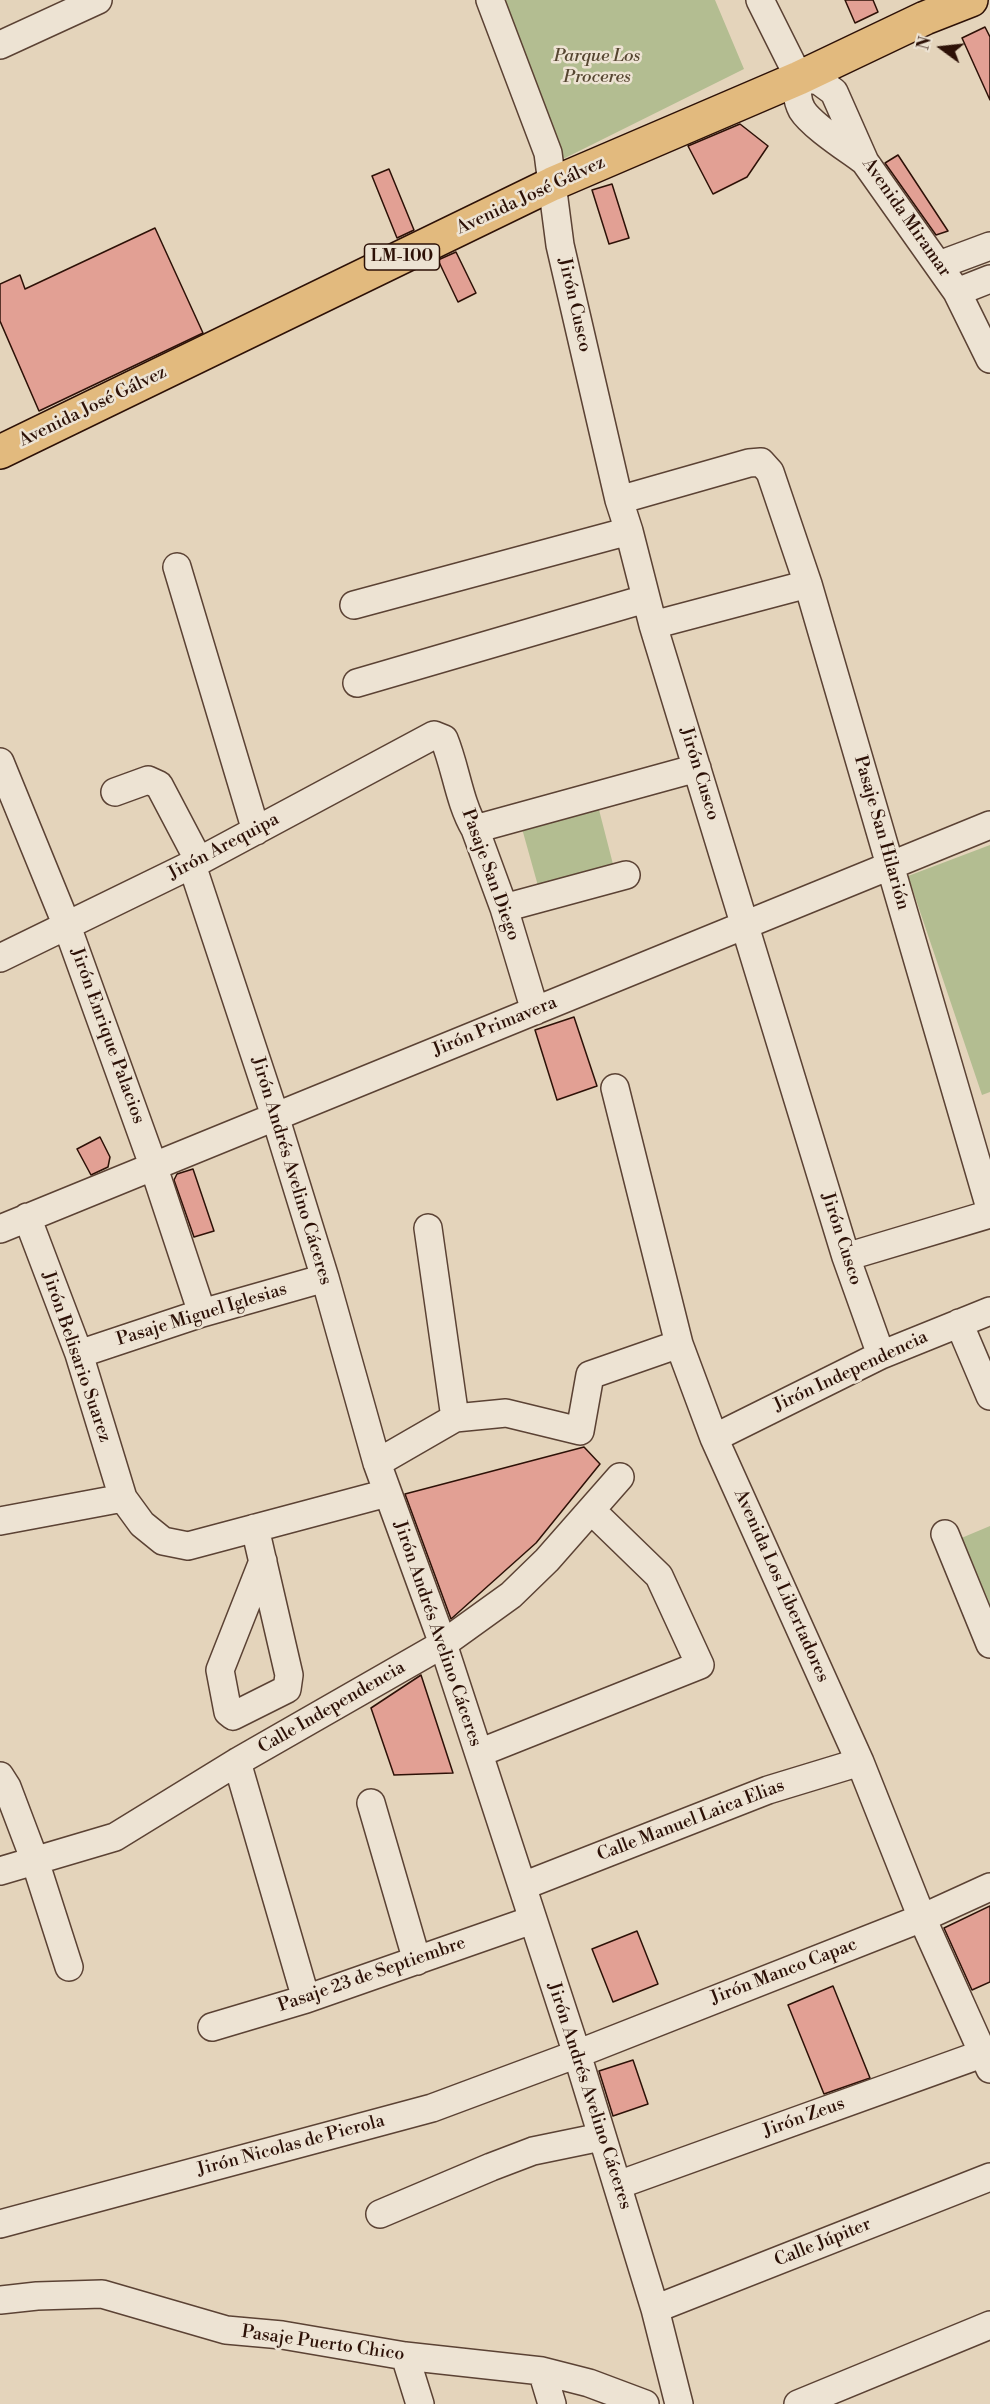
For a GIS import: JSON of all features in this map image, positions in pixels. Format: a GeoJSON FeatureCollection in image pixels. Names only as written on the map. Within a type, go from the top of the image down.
{"type":"FeatureCollection","features":[{"type":"Feature","properties":{"kind":"main road","name":"Avenida José Gálvez"},"geometry":{"type":"LineString","coordinates":[[0,452],[552,184],[804,75],[925,9],[970,0]]}},
{"type":"Feature","properties":{"kind":"street"},"geometry":{"type":"LineString","coordinates":[[0,45],[98,0]]}},
{"type":"Feature","properties":{"kind":"street","name":"Jirón Cusco"},"geometry":{"type":"LineString","coordinates":[[490,0],[548,153],[560,245],[619,500],[645,599],[846,1257],[881,1355]]}},
{"type":"Feature","properties":{"kind":"street"},"geometry":{"type":"LineString","coordinates":[[760,0],[804,75],[796,94],[802,111],[822,130],[865,162]]}},
{"type":"Feature","properties":{"kind":"street","name":"Avenida Miramar"},"geometry":{"type":"LineString","coordinates":[[804,75],[819,81],[834,92],[865,162],[957,291],[990,359]]}},
{"type":"Feature","properties":{"kind":"street"},"geometry":{"type":"LineString","coordinates":[[939,265],[990,246]]}},
{"type":"Feature","properties":{"kind":"street"},"geometry":{"type":"LineString","coordinates":[[957,291],[990,279]]}},
{"type":"Feature","properties":{"kind":"street","name":"Pasaje San Hilarión"},"geometry":{"type":"LineString","coordinates":[[619,500],[749,463],[761,462],[771,472],[808,584],[990,1208]]}},
{"type":"Feature","properties":{"kind":"street"},"geometry":{"type":"LineString","coordinates":[[354,604],[629,531]]}},
{"type":"Feature","properties":{"kind":"street"},"geometry":{"type":"LineString","coordinates":[[177,567],[256,831]]}},
{"type":"Feature","properties":{"kind":"street"},"geometry":{"type":"LineString","coordinates":[[653,625],[808,584]]}},
{"type":"Feature","properties":{"kind":"street"},"geometry":{"type":"LineString","coordinates":[[357,683],[645,599]]}},
{"type":"Feature","properties":{"kind":"street","name":"Jirón Arequipa"},"geometry":{"type":"LineString","coordinates":[[0,958],[195,863],[434,735],[444,739]]}},
{"type":"Feature","properties":{"kind":"street","name":"Pasaje San Diego"},"geometry":{"type":"LineString","coordinates":[[444,739],[468,817],[475,829],[504,908],[535,1011]]}},
{"type":"Feature","properties":{"kind":"street","name":"Jirón Enrique Palacios"},"geometry":{"type":"LineString","coordinates":[[0,762],[67,926],[153,1165],[202,1314]]}},
{"type":"Feature","properties":{"kind":"street"},"geometry":{"type":"LineString","coordinates":[[475,829],[698,768]]}},
{"type":"Feature","properties":{"kind":"street","name":"Jirón Andrés Avelino Cáceres"},"geometry":{"type":"LineString","coordinates":[[115,792],[148,780],[159,785],[195,863],[276,1116],[377,1463],[443,1644],[577,2054],[655,2309],[680,2404]]}},
{"type":"Feature","properties":{"kind":"street","name":"Jirón Primavera"},"geometry":{"type":"LineString","coordinates":[[0,1229],[990,825]]}},
{"type":"Feature","properties":{"kind":"street"},"geometry":{"type":"LineString","coordinates":[[504,908],[626,875]]}},
{"type":"Feature","properties":{"kind":"street","name":"Avenida Los Libertadores"},"geometry":{"type":"LineString","coordinates":[[615,1088],[679,1344],[714,1438],[860,1762],[922,1918],[988,2058]]}},
{"type":"Feature","properties":{"kind":"street"},"geometry":{"type":"LineString","coordinates":[[846,1257],[990,1214]]}},
{"type":"Feature","properties":{"kind":"street","name":"Jirón Belisario Suarez"},"geometry":{"type":"LineString","coordinates":[[27,1217],[79,1354],[123,1498],[142,1524],[163,1541],[188,1545],[387,1493]]}},
{"type":"Feature","properties":{"kind":"street"},"geometry":{"type":"LineString","coordinates":[[428,1228],[455,1419]]}},
{"type":"Feature","properties":{"kind":"street","name":"Pasaje Miguel Iglesias"},"geometry":{"type":"LineString","coordinates":[[79,1354],[202,1314],[325,1278]]}},
{"type":"Feature","properties":{"kind":"street","name":"Jirón Independencia"},"geometry":{"type":"LineString","coordinates":[[714,1438],[881,1355],[990,1311]]}},
{"type":"Feature","properties":{"kind":"street"},"geometry":{"type":"LineString","coordinates":[[959,1323],[990,1396]]}},
{"type":"Feature","properties":{"kind":"street"},"geometry":{"type":"LineString","coordinates":[[377,1463],[455,1419],[506,1413],[580,1431],[590,1375],[679,1344]]}},
{"type":"Feature","properties":{"kind":"street","name":"Calle Independencia"},"geometry":{"type":"LineString","coordinates":[[0,1871],[115,1837],[237,1762],[443,1644],[511,1595],[547,1560],[620,1477]]}},
{"type":"Feature","properties":{"kind":"street"},"geometry":{"type":"LineString","coordinates":[[0,1521],[123,1498]]}},
{"type":"Feature","properties":{"kind":"street"},"geometry":{"type":"LineString","coordinates":[[479,1753],[700,1665],[659,1576],[591,1510]]}},
{"type":"Feature","properties":{"kind":"street"},"geometry":{"type":"LineString","coordinates":[[255,1528],[263,1561],[289,1683],[287,1689],[233,1716],[228,1712],[220,1670],[263,1561]]}},
{"type":"Feature","properties":{"kind":"street"},"geometry":{"type":"LineString","coordinates":[[945,1534],[990,1644]]}},
{"type":"Feature","properties":{"kind":"street"},"geometry":{"type":"LineString","coordinates":[[237,1762],[306,2000]]}},
{"type":"Feature","properties":{"kind":"street","name":"Calle Manuel Laica Elias"},"geometry":{"type":"LineString","coordinates":[[523,1886],[768,1790],[860,1762]]}},
{"type":"Feature","properties":{"kind":"street"},"geometry":{"type":"LineString","coordinates":[[0,1776],[7,1787],[35,1861],[69,1967]]}},
{"type":"Feature","properties":{"kind":"street"},"geometry":{"type":"LineString","coordinates":[[371,1803],[417,1961]]}},
{"type":"Feature","properties":{"kind":"street","name":"Jirón Manco Capac"},"geometry":{"type":"LineString","coordinates":[[577,2054],[922,1918],[990,1887]]}},
{"type":"Feature","properties":{"kind":"street","name":"Pasaje 23 de Septiembre"},"geometry":{"type":"LineString","coordinates":[[212,2027],[306,2000],[532,1920]]}},
{"type":"Feature","properties":{"kind":"street","name":"Jirón Nicolas de Pierola"},"geometry":{"type":"LineString","coordinates":[[0,2223],[432,2108],[577,2054]]}},
{"type":"Feature","properties":{"kind":"street","name":"Jirón Zeus"},"geometry":{"type":"LineString","coordinates":[[618,2185],[988,2058]]}},
{"type":"Feature","properties":{"kind":"street"},"geometry":{"type":"LineString","coordinates":[[380,2214],[533,2151],[601,2137]]}},
{"type":"Feature","properties":{"kind":"street","name":"Calle Júpiter"},"geometry":{"type":"LineString","coordinates":[[655,2309],[990,2177]]}},
{"type":"Feature","properties":{"kind":"street","name":"Pasaje Puerto Chico"},"geometry":{"type":"LineString","coordinates":[[0,2300],[37,2296],[102,2294],[226,2330],[282,2335],[405,2356],[542,2371],[589,2383],[645,2404]]}},
{"type":"Feature","properties":{"kind":"street"},"geometry":{"type":"LineString","coordinates":[[798,2404],[990,2325]]}},
{"type":"Feature","properties":{"kind":"street"},"geometry":{"type":"LineString","coordinates":[[405,2356],[420,2404]]}},
{"type":"Feature","properties":{"kind":"street"},"geometry":{"type":"LineString","coordinates":[[542,2371],[552,2404]]}},
{"type":"Feature","properties":{"kind":"green space","name":"Parque Los Proceres"},"geometry":{"type":"Polygon","coordinates":[[[499,0],[715,0],[744,69],[559,161],[499,0]]]}},
{"type":"Feature","properties":{"kind":"green space"},"geometry":{"type":"Polygon","coordinates":[[[597,802],[615,872],[540,893],[521,825],[597,802]]]}},
{"type":"Feature","properties":{"kind":"green space"},"geometry":{"type":"Polygon","coordinates":[[[990,845],[990,1092],[982,1095],[908,876],[990,845]]]}},
{"type":"Feature","properties":{"kind":"green space"},"geometry":{"type":"Polygon","coordinates":[[[990,1526],[990,1615],[959,1539],[990,1526]]]}},
{"type":"Feature","properties":{"kind":"building"},"geometry":{"type":"Polygon","coordinates":[[[845,0],[873,0],[878,12],[855,23],[845,0]]]}},
{"type":"Feature","properties":{"kind":"building"},"geometry":{"type":"Polygon","coordinates":[[[985,27],[990,37],[990,100],[962,38],[985,27]]]}},
{"type":"Feature","properties":{"kind":"building"},"geometry":{"type":"Polygon","coordinates":[[[740,124],[768,146],[747,177],[713,194],[688,146],[740,124]]]}},
{"type":"Feature","properties":{"kind":"building"},"geometry":{"type":"Polygon","coordinates":[[[898,155],[948,231],[936,235],[885,163],[898,155]]]}},
{"type":"Feature","properties":{"kind":"building"},"geometry":{"type":"Polygon","coordinates":[[[389,169],[414,230],[397,238],[372,176],[389,169]]]}},
{"type":"Feature","properties":{"kind":"building"},"geometry":{"type":"Polygon","coordinates":[[[612,184],[629,238],[609,244],[592,190],[612,184]]]}},
{"type":"Feature","properties":{"kind":"building"},"geometry":{"type":"Polygon","coordinates":[[[155,228],[203,333],[39,411],[0,321],[0,284],[20,275],[25,289],[155,228]]]}},
{"type":"Feature","properties":{"kind":"building"},"geometry":{"type":"Polygon","coordinates":[[[456,252],[476,293],[458,302],[438,260],[456,252]]]}},
{"type":"Feature","properties":{"kind":"building"},"geometry":{"type":"Polygon","coordinates":[[[574,1017],[597,1086],[557,1100],[535,1030],[574,1017]]]}},
{"type":"Feature","properties":{"kind":"building"},"geometry":{"type":"Polygon","coordinates":[[[100,1137],[110,1157],[108,1167],[91,1175],[77,1149],[100,1137]]]}},
{"type":"Feature","properties":{"kind":"building"},"geometry":{"type":"Polygon","coordinates":[[[193,1169],[214,1231],[194,1237],[174,1180],[177,1174],[193,1169]]]}},
{"type":"Feature","properties":{"kind":"building"},"geometry":{"type":"Polygon","coordinates":[[[584,1447],[600,1464],[536,1543],[451,1619],[405,1494],[584,1447]]]}},
{"type":"Feature","properties":{"kind":"building"},"geometry":{"type":"Polygon","coordinates":[[[421,1675],[453,1773],[394,1775],[371,1708],[421,1675]]]}},
{"type":"Feature","properties":{"kind":"building"},"geometry":{"type":"Polygon","coordinates":[[[990,1906],[990,1982],[972,1990],[944,1928],[990,1906]]]}},
{"type":"Feature","properties":{"kind":"building"},"geometry":{"type":"Polygon","coordinates":[[[637,1931],[658,1984],[613,2002],[592,1949],[637,1931]]]}},
{"type":"Feature","properties":{"kind":"building"},"geometry":{"type":"Polygon","coordinates":[[[833,1986],[870,2078],[824,2094],[788,2005],[833,1986]]]}},
{"type":"Feature","properties":{"kind":"building"},"geometry":{"type":"Polygon","coordinates":[[[633,2060],[648,2104],[613,2116],[599,2071],[633,2060]]]}}]}
